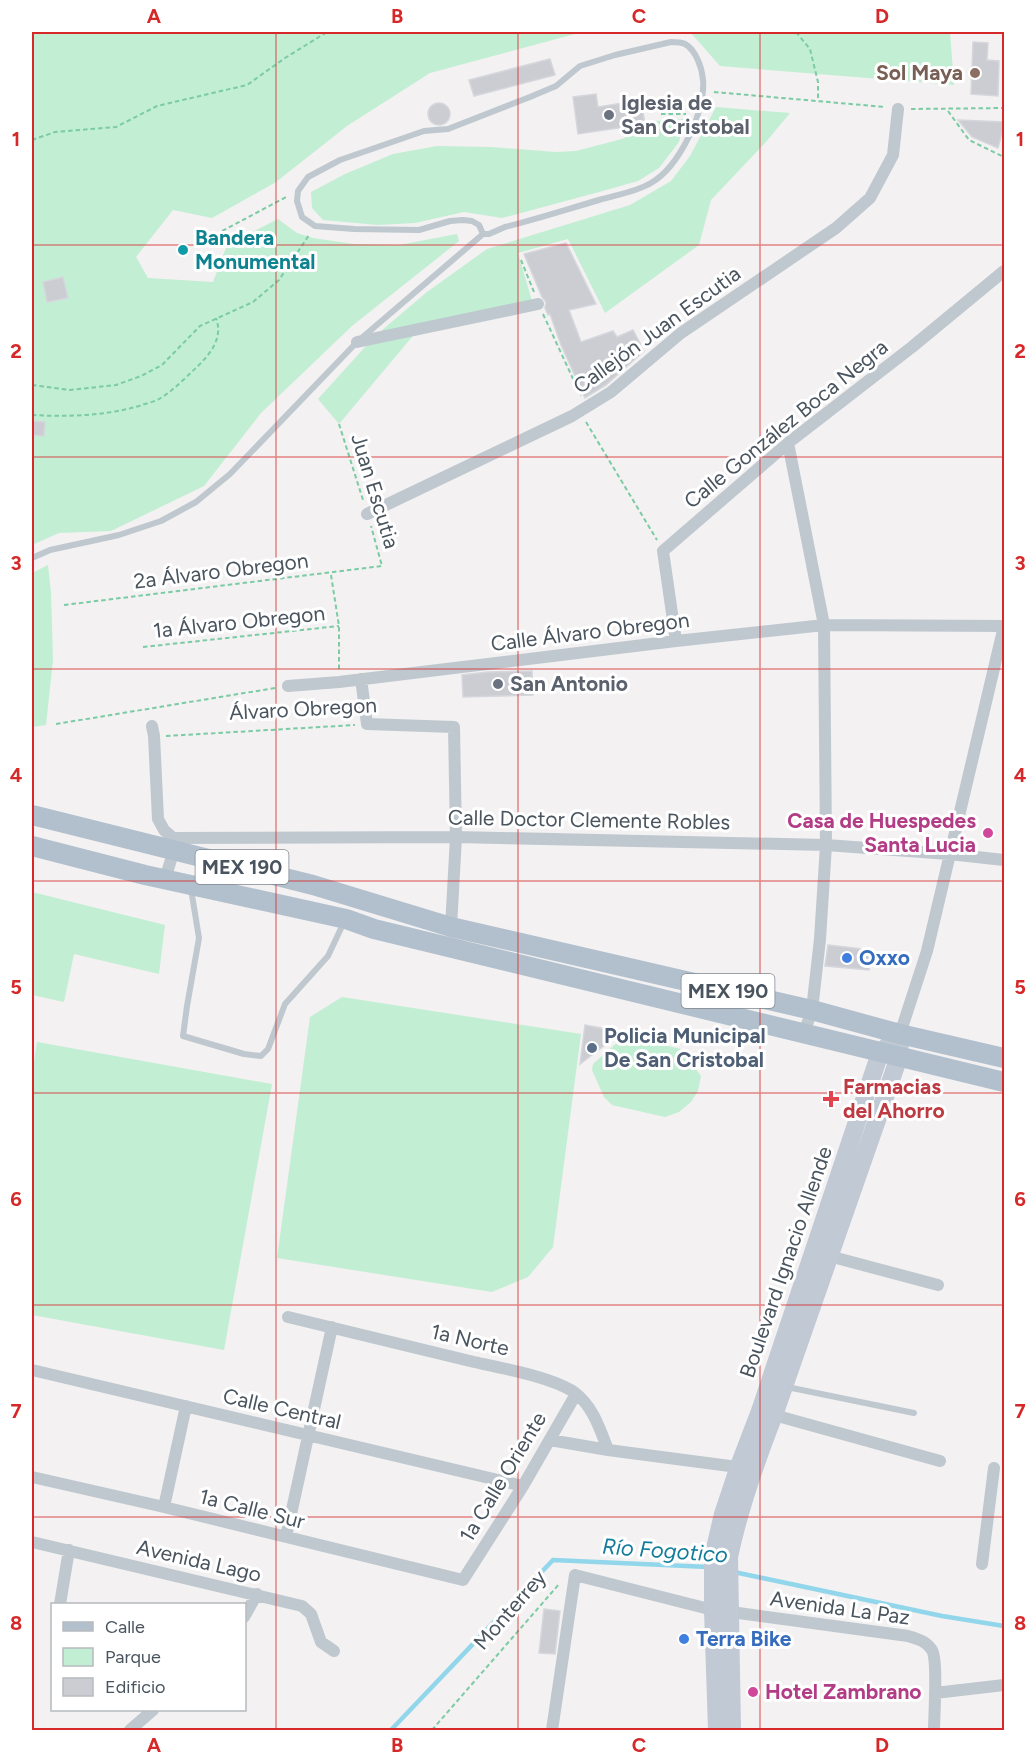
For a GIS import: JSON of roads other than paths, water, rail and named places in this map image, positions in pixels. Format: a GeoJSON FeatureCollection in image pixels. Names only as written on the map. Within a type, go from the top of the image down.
{"type":"FeatureCollection","features":[{"type":"Feature","properties":{"kind":"main road","name":"MEX 190"},"geometry":{"type":"LineString","coordinates":[[32,815],[174,844],[451,927],[812,1010],[900,1034],[1005,1058]]}},
{"type":"Feature","properties":{"kind":"main road","name":"MEX 190"},"geometry":{"type":"LineString","coordinates":[[32,846],[165,879],[346,919],[374,929],[1005,1082]]}},
{"type":"Feature","properties":{"kind":"main road","name":"Boulevard Ignacio Allende"},"geometry":{"type":"LineString","coordinates":[[746,1468],[760,1411],[880,1053],[900,1034]]}},
{"type":"Feature","properties":{"kind":"main road","name":"Boulevard Ignacio Allende"},"geometry":{"type":"LineString","coordinates":[[732,1731],[722,1605],[723,1514],[774,1415],[899,1057],[900,1034]]}},
{"type":"Feature","properties":{"kind":"main road","name":"Boulevard Ignacio Allende"},"geometry":{"type":"LineString","coordinates":[[717,1731],[722,1605]]}},
{"type":"Feature","properties":{"kind":"street","name":"Callejón Juan Escutia"},"geometry":{"type":"LineString","coordinates":[[367,514],[572,416],[610,392],[681,333],[836,228],[870,198],[893,155],[898,109]]}},
{"type":"Feature","properties":{"kind":"street","name":"Calle González Boca Negra"},"geometry":{"type":"LineString","coordinates":[[676,641],[663,550],[788,443],[1005,271]]}},
{"type":"Feature","properties":{"kind":"street"},"geometry":{"type":"LineString","coordinates":[[357,342],[538,304]]}},
{"type":"Feature","properties":{"kind":"street"},"geometry":{"type":"LineString","coordinates":[[788,443],[824,625],[826,845],[820,939],[812,1010],[804,1033]]}},
{"type":"Feature","properties":{"kind":"street","name":"Calle Álvaro Obregon"},"geometry":{"type":"LineString","coordinates":[[288,686],[824,625],[1005,626]]}},
{"type":"Feature","properties":{"kind":"street"},"geometry":{"type":"LineString","coordinates":[[900,1034],[927,951],[1005,626]]}},
{"type":"Feature","properties":{"kind":"street","name":"Álvaro Obregon"},"geometry":{"type":"LineString","coordinates":[[361,679],[367,724],[454,727],[456,837]]}},
{"type":"Feature","properties":{"kind":"street"},"geometry":{"type":"LineString","coordinates":[[153,731],[158,819],[174,844],[165,879]]}},
{"type":"Feature","properties":{"kind":"street"},"geometry":{"type":"LineString","coordinates":[[451,927],[456,837]]}},
{"type":"Feature","properties":{"kind":"street","name":"Calle Doctor Clemente Robles"},"geometry":{"type":"LineString","coordinates":[[174,844],[456,837],[826,845],[1005,860]]}},
{"type":"Feature","properties":{"kind":"street"},"geometry":{"type":"LineString","coordinates":[[829,1256],[938,1285]]}},
{"type":"Feature","properties":{"kind":"street","name":"1a Norte"},"geometry":{"type":"LineString","coordinates":[[288,1317],[515,1371],[562,1385],[588,1406],[600,1427],[608,1450]]}},
{"type":"Feature","properties":{"kind":"street"},"geometry":{"type":"LineString","coordinates":[[286,1537],[332,1328]]}},
{"type":"Feature","properties":{"kind":"street","name":"Calle Central"},"geometry":{"type":"LineString","coordinates":[[32,1370],[523,1486]]}},
{"type":"Feature","properties":{"kind":"street","name":"1a Calle Oriente"},"geometry":{"type":"LineString","coordinates":[[463,1580],[523,1486],[576,1394]]}},
{"type":"Feature","properties":{"kind":"street"},"geometry":{"type":"LineString","coordinates":[[164,1507],[186,1406]]}},
{"type":"Feature","properties":{"kind":"street"},"geometry":{"type":"LineString","coordinates":[[774,1415],[940,1461]]}},
{"type":"Feature","properties":{"kind":"street"},"geometry":{"type":"LineString","coordinates":[[550,1440],[746,1468]]}},
{"type":"Feature","properties":{"kind":"street"},"geometry":{"type":"LineString","coordinates":[[982,1564],[997,1476]]}},
{"type":"Feature","properties":{"kind":"street","name":"1a Calle Sur"},"geometry":{"type":"LineString","coordinates":[[32,1477],[463,1580]]}},
{"type":"Feature","properties":{"kind":"street","name":"Avenida Lago"},"geometry":{"type":"LineString","coordinates":[[32,1542],[302,1606],[311,1614],[321,1642],[334,1651]]}},
{"type":"Feature","properties":{"kind":"street"},"geometry":{"type":"LineString","coordinates":[[60,1603],[69,1550]]}},
{"type":"Feature","properties":{"kind":"street","name":"Monterrey"},"geometry":{"type":"LineString","coordinates":[[552,1731],[575,1575],[722,1605]]}},
{"type":"Feature","properties":{"kind":"street"},"geometry":{"type":"LineString","coordinates":[[246,1613],[257,1594]]}},
{"type":"Feature","properties":{"kind":"street","name":"Avenida La Paz"},"geometry":{"type":"LineString","coordinates":[[722,1605],[908,1636],[924,1641],[934,1652],[934,1731]]}},
{"type":"Feature","properties":{"kind":"street"},"geometry":{"type":"LineString","coordinates":[[935,1693],[1005,1684]]}},
{"type":"Feature","properties":{"kind":"street"},"geometry":{"type":"LineString","coordinates":[[130,1731],[152,1711]]}},
{"type":"Feature","properties":{"kind":"lane"},"geometry":{"type":"LineString","coordinates":[[32,558],[50,550],[119,535],[161,521],[196,502],[230,474],[357,342],[483,234],[652,183],[669,169],[687,140],[698,114],[704,92],[702,72],[694,53],[685,44],[671,42],[579,66],[556,86],[531,97],[448,129],[424,131],[340,160],[308,177],[298,191],[297,201],[302,217],[315,226],[418,230],[450,221],[463,220],[479,225],[483,234]]}},
{"type":"Feature","properties":{"kind":"lane"},"geometry":{"type":"LineString","coordinates":[[191,885],[199,938],[183,1036],[244,1054],[261,1056],[268,1049],[285,1004],[327,956],[346,919]]}},
{"type":"Feature","properties":{"kind":"lane"},"geometry":{"type":"LineString","coordinates":[[784,1386],[914,1413]]}},
{"type":"Feature","properties":{"kind":"waterway","name":"Río Fogotico"},"geometry":{"type":"LineString","coordinates":[[391,1730],[553,1560],[708,1567]]}},
{"type":"Feature","properties":{"kind":"waterway","name":"Río Fogotico"},"geometry":{"type":"LineString","coordinates":[[734,1572],[942,1616],[1004,1626]]}},
{"type":"Feature","properties":{"kind":"place","name":"Sol Maya"},"geometry":{"type":"Point","coordinates":[975,73]}},
{"type":"Feature","properties":{"kind":"place","name":"Iglesia de San Cristobal"},"geometry":{"type":"Point","coordinates":[609,115]}},
{"type":"Feature","properties":{"kind":"place","name":"Bandera Monumental"},"geometry":{"type":"Point","coordinates":[183,250]}},
{"type":"Feature","properties":{"kind":"place","name":"San Antonio"},"geometry":{"type":"Point","coordinates":[498,684]}},
{"type":"Feature","properties":{"kind":"place","name":"Casa de Huespedes Santa Lucia"},"geometry":{"type":"Point","coordinates":[988,833]}},
{"type":"Feature","properties":{"kind":"place","name":"Oxxo"},"geometry":{"type":"Point","coordinates":[847,958]}},
{"type":"Feature","properties":{"kind":"place","name":"Policia Municipal De San Cristobal"},"geometry":{"type":"Point","coordinates":[592,1048]}},
{"type":"Feature","properties":{"kind":"place","name":"Farmacias del Ahorro"},"geometry":{"type":"Point","coordinates":[831,1099]}},
{"type":"Feature","properties":{"kind":"place","name":"Terra Bike"},"geometry":{"type":"Point","coordinates":[684,1639]}},
{"type":"Feature","properties":{"kind":"place","name":"Hotel Zambrano"},"geometry":{"type":"Point","coordinates":[753,1692]}}]}
